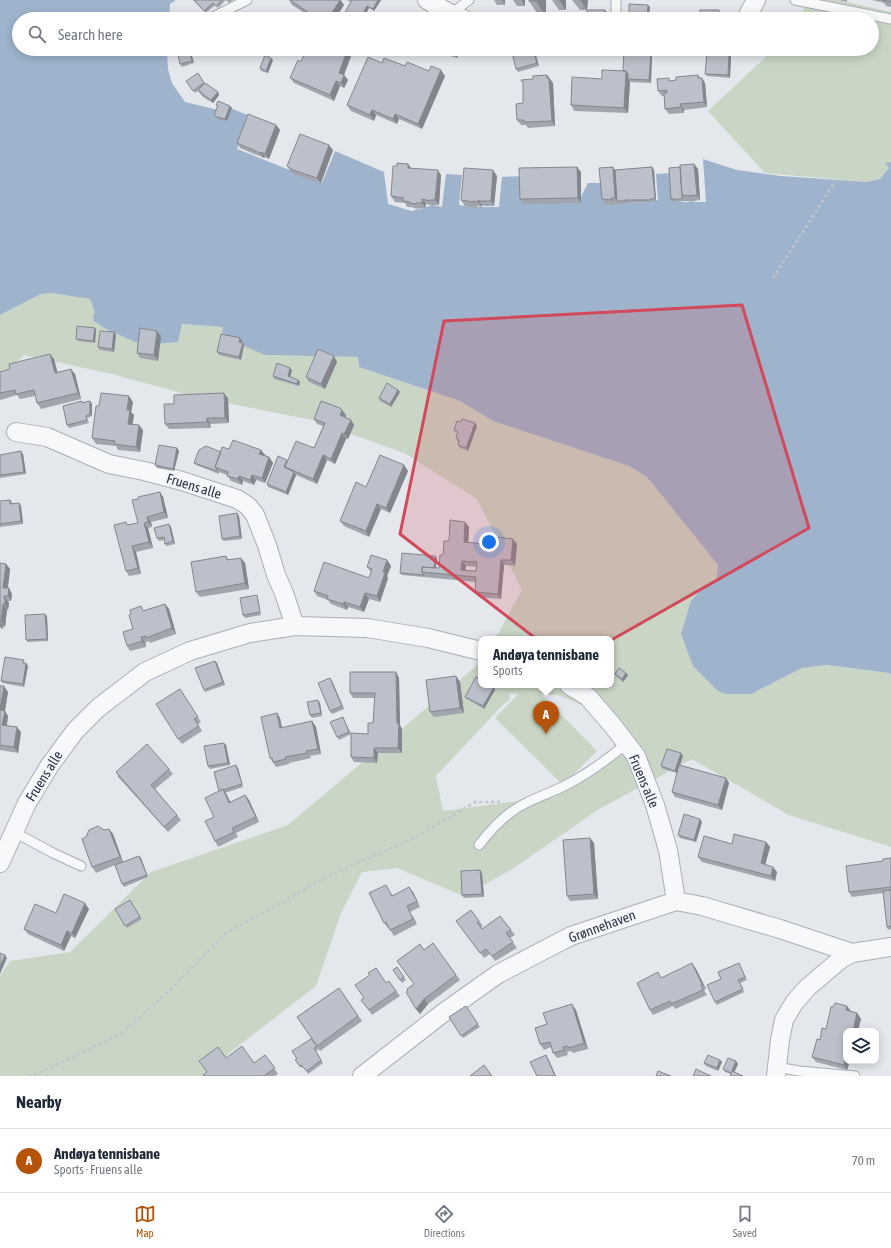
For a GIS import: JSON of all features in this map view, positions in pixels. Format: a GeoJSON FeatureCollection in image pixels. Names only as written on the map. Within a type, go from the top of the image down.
{"type":"FeatureCollection","features":[{"type":"Feature","properties":{"kind":"street"},"geometry":{"type":"LineString","coordinates":[[427,0],[449,12]]}},
{"type":"Feature","properties":{"kind":"street"},"geometry":{"type":"LineString","coordinates":[[750,12],[756,0]]}},
{"type":"Feature","properties":{"kind":"street","name":"Fruens alle"},"geometry":{"type":"LineString","coordinates":[[16,432],[47,437],[109,464],[182,481],[237,499],[248,506],[255,516],[264,537],[294,626]]}},
{"type":"Feature","properties":{"kind":"street","name":"Fruens alle"},"geometry":{"type":"LineString","coordinates":[[0,863],[27,803],[46,771],[75,731],[109,700],[145,672],[190,650],[250,633],[294,626],[367,628],[428,638],[478,650]]}},
{"type":"Feature","properties":{"kind":"street","name":"Fruens alle"},"geometry":{"type":"LineString","coordinates":[[574,688],[588,697],[636,756],[655,804],[668,850],[676,901]]}},
{"type":"Feature","properties":{"kind":"street","name":"Grønnehaven"},"geometry":{"type":"LineString","coordinates":[[362,1076],[443,1013],[498,974],[571,936],[676,901],[702,906],[780,929],[852,953]]}},
{"type":"Feature","properties":{"kind":"street"},"geometry":{"type":"LineString","coordinates":[[777,1072],[784,1020],[794,1003],[818,977],[841,959],[852,953],[891,947]]}},
{"type":"Feature","properties":{"kind":"lane"},"geometry":{"type":"LineString","coordinates":[[223,12],[247,0]]}},
{"type":"Feature","properties":{"kind":"lane"},"geometry":{"type":"LineString","coordinates":[[461,12],[469,0]]}},
{"type":"Feature","properties":{"kind":"lane"},"geometry":{"type":"LineString","coordinates":[[616,0],[616,12]]}},
{"type":"Feature","properties":{"kind":"lane"},"geometry":{"type":"LineString","coordinates":[[795,0],[856,12]]}},
{"type":"Feature","properties":{"kind":"lane"},"geometry":{"type":"LineString","coordinates":[[879,17],[891,19]]}},
{"type":"Feature","properties":{"kind":"lane"},"geometry":{"type":"LineString","coordinates":[[479,845],[497,824],[513,810],[568,784],[612,757],[626,744]]}},
{"type":"Feature","properties":{"kind":"lane"},"geometry":{"type":"LineString","coordinates":[[14,832],[52,853],[81,866]]}},
{"type":"Feature","properties":{"kind":"lane"},"geometry":{"type":"LineString","coordinates":[[777,1072],[799,1071],[854,1076]]}},
{"type":"Feature","properties":{"kind":"path"},"geometry":{"type":"LineString","coordinates":[[773,278],[835,182]]}},
{"type":"Feature","properties":{"kind":"path"},"geometry":{"type":"LineString","coordinates":[[28,1076],[122,1033],[172,988],[225,934],[332,874],[416,837],[475,802],[526,803]]}},
{"type":"Feature","properties":{"kind":"highlighted area"},"geometry":{"type":"Polygon","coordinates":[[[742,305],[809,528],[569,664],[400,534],[444,321],[742,305]]]}},
{"type":"Feature","properties":{"kind":"green space"},"geometry":{"type":"Polygon","coordinates":[[[809,0],[838,0],[891,12],[891,162],[886,163],[889,168],[880,179],[867,182],[765,173],[708,111],[767,56],[879,56],[879,12],[802,12],[809,0]]]}},
{"type":"Feature","properties":{"kind":"green space"},"geometry":{"type":"Polygon","coordinates":[[[51,293],[90,299],[95,313],[178,342],[182,324],[223,327],[265,355],[358,357],[359,367],[460,401],[493,421],[629,466],[647,477],[718,565],[716,582],[703,587],[751,694],[802,668],[827,665],[889,673],[891,675],[891,847],[789,815],[692,759],[599,809],[511,870],[463,896],[397,868],[362,872],[341,913],[316,986],[228,1054],[214,1076],[0,1076],[0,976],[10,961],[70,952],[151,872],[288,825],[478,665],[478,688],[614,688],[614,636],[497,636],[522,590],[477,499],[404,453],[312,420],[192,396],[112,374],[24,355],[0,376],[0,315],[41,294],[51,293]],[[509,693],[510,699],[436,776],[443,811],[549,797],[616,754],[608,716],[558,695],[541,694],[597,751],[563,785],[495,718],[518,694],[509,693]]]}},
{"type":"Feature","properties":{"kind":"water"},"geometry":{"type":"Polygon","coordinates":[[[0,0],[176,0],[170,4],[169,12],[12,12],[12,56],[167,56],[168,69],[172,83],[185,102],[214,109],[233,109],[250,116],[237,149],[322,183],[335,151],[384,172],[388,204],[412,211],[433,205],[442,207],[446,174],[462,175],[459,205],[476,207],[499,207],[502,177],[523,176],[578,203],[588,183],[604,183],[605,204],[651,202],[658,200],[656,174],[671,173],[677,202],[706,202],[703,159],[737,170],[781,176],[867,182],[880,179],[889,168],[885,163],[891,162],[891,675],[889,673],[827,665],[802,668],[751,694],[726,694],[718,691],[693,666],[681,634],[691,601],[703,587],[716,582],[718,565],[647,477],[629,466],[493,421],[460,401],[359,367],[358,357],[265,355],[222,336],[223,327],[182,324],[178,342],[142,345],[106,329],[94,321],[93,316],[95,313],[90,299],[51,293],[41,294],[0,315],[0,0]]]}},
{"type":"Feature","properties":{"kind":"building"},"geometry":{"type":"Polygon","coordinates":[[[194,0],[222,0],[216,6],[213,3],[204,11],[194,0]]]}},
{"type":"Feature","properties":{"kind":"building"},"geometry":{"type":"Polygon","coordinates":[[[290,0],[340,0],[332,12],[308,12],[290,0]]]}},
{"type":"Feature","properties":{"kind":"building"},"geometry":{"type":"Polygon","coordinates":[[[352,0],[378,0],[373,9],[367,6],[364,12],[345,12],[352,0]]]}},
{"type":"Feature","properties":{"kind":"building"},"geometry":{"type":"Polygon","coordinates":[[[629,4],[648,5],[648,12],[629,12],[629,4]]]}},
{"type":"Feature","properties":{"kind":"building"},"geometry":{"type":"Polygon","coordinates":[[[587,10],[605,10],[605,12],[587,12],[587,10]]]}},
{"type":"Feature","properties":{"kind":"building"},"geometry":{"type":"Polygon","coordinates":[[[700,10],[719,10],[719,12],[700,12],[700,10]]]}},
{"type":"Feature","properties":{"kind":"building"},"geometry":{"type":"Polygon","coordinates":[[[178,56],[191,56],[192,61],[180,64],[178,56]]]}},
{"type":"Feature","properties":{"kind":"building"},"geometry":{"type":"Polygon","coordinates":[[[265,56],[271,58],[266,71],[260,68],[265,56]]]}},
{"type":"Feature","properties":{"kind":"building"},"geometry":{"type":"Polygon","coordinates":[[[303,56],[345,56],[339,73],[344,75],[341,83],[336,81],[330,95],[290,78],[298,60],[301,62],[303,56]]]}},
{"type":"Feature","properties":{"kind":"building"},"geometry":{"type":"Polygon","coordinates":[[[513,56],[535,56],[537,63],[516,69],[513,56]]]}},
{"type":"Feature","properties":{"kind":"building"},"geometry":{"type":"Polygon","coordinates":[[[624,56],[651,56],[649,80],[628,79],[628,74],[626,71],[623,71],[624,56]]]}},
{"type":"Feature","properties":{"kind":"building"},"geometry":{"type":"Polygon","coordinates":[[[707,56],[729,56],[728,75],[705,74],[707,56]]]}},
{"type":"Feature","properties":{"kind":"building"},"geometry":{"type":"Polygon","coordinates":[[[368,57],[382,63],[384,58],[405,66],[407,62],[429,71],[431,66],[441,70],[418,124],[395,114],[393,119],[372,110],[370,115],[347,105],[368,57]]]}},
{"type":"Feature","properties":{"kind":"building"},"geometry":{"type":"Polygon","coordinates":[[[602,70],[626,71],[624,108],[571,105],[572,77],[602,79],[602,70]]]}},
{"type":"Feature","properties":{"kind":"building"},"geometry":{"type":"Polygon","coordinates":[[[198,73],[204,83],[193,91],[186,81],[198,73]]]}},
{"type":"Feature","properties":{"kind":"building"},"geometry":{"type":"Polygon","coordinates":[[[547,75],[547,78],[549,78],[552,121],[524,122],[524,120],[517,120],[516,104],[523,103],[523,83],[521,80],[533,79],[533,76],[547,75]]]}},
{"type":"Feature","properties":{"kind":"building"},"geometry":{"type":"Polygon","coordinates":[[[698,75],[698,78],[702,78],[704,102],[680,104],[681,107],[665,109],[664,93],[667,93],[667,90],[658,91],[657,79],[669,78],[669,81],[676,80],[676,77],[698,75]]]}},
{"type":"Feature","properties":{"kind":"building"},"geometry":{"type":"Polygon","coordinates":[[[205,83],[218,92],[211,100],[198,90],[205,83]]]}},
{"type":"Feature","properties":{"kind":"building"},"geometry":{"type":"Polygon","coordinates":[[[218,101],[230,106],[225,119],[214,115],[218,106],[216,105],[218,101]]]}},
{"type":"Feature","properties":{"kind":"building"},"geometry":{"type":"Polygon","coordinates":[[[248,114],[276,125],[265,154],[237,143],[248,114]]]}},
{"type":"Feature","properties":{"kind":"building"},"geometry":{"type":"Polygon","coordinates":[[[300,134],[329,145],[317,178],[293,170],[287,166],[300,134]]]}},
{"type":"Feature","properties":{"kind":"building"},"geometry":{"type":"Polygon","coordinates":[[[397,163],[408,164],[408,168],[438,170],[435,200],[430,201],[422,199],[422,203],[416,204],[403,201],[403,197],[391,196],[393,166],[397,166],[397,163]]]}},
{"type":"Feature","properties":{"kind":"building"},"geometry":{"type":"Polygon","coordinates":[[[694,164],[697,195],[682,196],[680,165],[694,164]]]}},
{"type":"Feature","properties":{"kind":"building"},"geometry":{"type":"Polygon","coordinates":[[[577,167],[578,198],[520,199],[519,168],[577,167]]]}},
{"type":"Feature","properties":{"kind":"building"},"geometry":{"type":"Polygon","coordinates":[[[613,167],[615,198],[611,198],[612,200],[602,199],[599,168],[613,167]]]}},
{"type":"Feature","properties":{"kind":"building"},"geometry":{"type":"Polygon","coordinates":[[[652,167],[655,198],[649,200],[617,201],[615,170],[652,167]]]}},
{"type":"Feature","properties":{"kind":"building"},"geometry":{"type":"Polygon","coordinates":[[[680,167],[683,198],[676,200],[671,199],[669,168],[680,167]]]}},
{"type":"Feature","properties":{"kind":"building"},"geometry":{"type":"Polygon","coordinates":[[[464,168],[493,170],[491,201],[478,200],[478,202],[473,202],[461,200],[464,168]]]}},
{"type":"Feature","properties":{"kind":"building"},"geometry":{"type":"Polygon","coordinates":[[[77,326],[95,328],[93,341],[76,339],[77,326]]]}},
{"type":"Feature","properties":{"kind":"building"},"geometry":{"type":"Polygon","coordinates":[[[140,328],[157,331],[154,355],[137,353],[140,328]]]}},
{"type":"Feature","properties":{"kind":"building"},"geometry":{"type":"Polygon","coordinates":[[[100,331],[114,332],[112,349],[98,347],[100,331]]]}},
{"type":"Feature","properties":{"kind":"building"},"geometry":{"type":"Polygon","coordinates":[[[221,334],[240,338],[239,342],[243,343],[239,357],[217,352],[221,334]]]}},
{"type":"Feature","properties":{"kind":"building"},"geometry":{"type":"Polygon","coordinates":[[[318,349],[334,356],[321,384],[306,377],[318,349]]]}},
{"type":"Feature","properties":{"kind":"building"},"geometry":{"type":"Polygon","coordinates":[[[50,354],[55,373],[71,369],[78,393],[37,403],[34,390],[16,394],[15,390],[0,393],[0,372],[10,369],[9,364],[50,354]]]}},
{"type":"Feature","properties":{"kind":"building"},"geometry":{"type":"Polygon","coordinates":[[[277,363],[290,368],[288,376],[298,380],[297,384],[273,376],[277,363]]]}},
{"type":"Feature","properties":{"kind":"building"},"geometry":{"type":"Polygon","coordinates":[[[387,383],[398,390],[390,404],[379,398],[387,383]]]}},
{"type":"Feature","properties":{"kind":"building"},"geometry":{"type":"Polygon","coordinates":[[[101,393],[129,396],[127,410],[130,410],[128,424],[139,425],[136,447],[114,444],[115,441],[92,438],[96,406],[99,406],[101,393]]]}},
{"type":"Feature","properties":{"kind":"building"},"geometry":{"type":"Polygon","coordinates":[[[224,393],[225,418],[207,418],[207,422],[165,424],[164,404],[174,404],[174,395],[224,393]]]}},
{"type":"Feature","properties":{"kind":"building"},"geometry":{"type":"Polygon","coordinates":[[[82,401],[82,403],[90,401],[90,414],[86,416],[87,420],[67,425],[63,406],[82,401]]]}},
{"type":"Feature","properties":{"kind":"building"},"geometry":{"type":"Polygon","coordinates":[[[321,401],[340,408],[342,410],[340,415],[351,420],[344,434],[342,433],[331,459],[323,455],[313,479],[285,467],[296,441],[314,448],[325,423],[314,419],[321,401]]]}},
{"type":"Feature","properties":{"kind":"building"},"geometry":{"type":"Polygon","coordinates":[[[462,419],[475,423],[466,448],[458,445],[459,440],[456,438],[458,432],[454,430],[457,421],[461,422],[462,419]]]}},
{"type":"Feature","properties":{"kind":"building"},"geometry":{"type":"Polygon","coordinates":[[[233,440],[261,450],[259,454],[269,457],[262,478],[252,475],[250,480],[239,476],[238,479],[227,476],[228,472],[215,467],[222,447],[229,449],[233,440]]]}},
{"type":"Feature","properties":{"kind":"building"},"geometry":{"type":"Polygon","coordinates":[[[159,445],[177,448],[173,469],[155,465],[159,445]]]}},
{"type":"Feature","properties":{"kind":"building"},"geometry":{"type":"Polygon","coordinates":[[[206,446],[221,452],[215,467],[217,471],[194,463],[199,450],[206,446]]]}},
{"type":"Feature","properties":{"kind":"building"},"geometry":{"type":"Polygon","coordinates":[[[21,451],[24,472],[0,475],[0,455],[21,451]]]}},
{"type":"Feature","properties":{"kind":"building"},"geometry":{"type":"Polygon","coordinates":[[[380,455],[404,465],[386,508],[377,504],[366,531],[340,521],[356,482],[366,487],[380,455]]]}},
{"type":"Feature","properties":{"kind":"building"},"geometry":{"type":"Polygon","coordinates":[[[278,456],[287,460],[284,467],[294,472],[286,492],[267,484],[278,456]]]}},
{"type":"Feature","properties":{"kind":"building"},"geometry":{"type":"Polygon","coordinates":[[[160,492],[164,512],[147,517],[148,522],[144,523],[149,542],[132,546],[138,568],[126,571],[114,525],[126,522],[127,525],[138,523],[132,500],[138,499],[138,497],[160,492]]]}},
{"type":"Feature","properties":{"kind":"building"},"geometry":{"type":"Polygon","coordinates":[[[10,500],[10,504],[19,503],[21,521],[0,524],[0,501],[10,500]]]}},
{"type":"Feature","properties":{"kind":"building"},"geometry":{"type":"Polygon","coordinates":[[[237,513],[240,536],[222,539],[219,516],[237,513]]]}},
{"type":"Feature","properties":{"kind":"building"},"geometry":{"type":"Polygon","coordinates":[[[450,520],[465,522],[464,542],[485,544],[486,536],[513,539],[511,560],[501,560],[498,594],[475,592],[476,577],[422,572],[422,567],[439,568],[440,555],[443,555],[444,541],[449,541],[450,520]],[[462,561],[461,570],[476,571],[477,562],[462,561]]]}},
{"type":"Feature","properties":{"kind":"building"},"geometry":{"type":"Polygon","coordinates":[[[169,524],[173,541],[165,544],[164,537],[157,538],[154,528],[169,524]]]}},
{"type":"Feature","properties":{"kind":"building"},"geometry":{"type":"Polygon","coordinates":[[[402,553],[435,556],[434,568],[422,567],[422,572],[424,575],[400,573],[402,553]]]}},
{"type":"Feature","properties":{"kind":"building"},"geometry":{"type":"Polygon","coordinates":[[[371,555],[387,560],[383,572],[385,573],[377,596],[365,593],[360,607],[327,599],[328,596],[314,591],[324,562],[369,578],[372,569],[367,567],[371,555]]]}},
{"type":"Feature","properties":{"kind":"building"},"geometry":{"type":"Polygon","coordinates":[[[226,556],[227,560],[241,558],[245,583],[196,592],[191,562],[226,556]]]}},
{"type":"Feature","properties":{"kind":"building"},"geometry":{"type":"Polygon","coordinates":[[[0,563],[6,564],[3,588],[9,588],[8,596],[4,596],[5,604],[3,604],[1,621],[0,621],[0,563]]]}},
{"type":"Feature","properties":{"kind":"building"},"geometry":{"type":"Polygon","coordinates":[[[257,595],[260,612],[243,615],[240,598],[257,595]]]}},
{"type":"Feature","properties":{"kind":"building"},"geometry":{"type":"Polygon","coordinates":[[[165,604],[172,628],[146,638],[146,636],[141,637],[142,641],[127,646],[123,632],[133,629],[129,615],[131,614],[130,610],[141,606],[143,611],[165,604]]]}},
{"type":"Feature","properties":{"kind":"building"},"geometry":{"type":"Polygon","coordinates":[[[45,614],[47,639],[26,640],[25,615],[45,614]]]}},
{"type":"Feature","properties":{"kind":"building"},"geometry":{"type":"Polygon","coordinates":[[[5,657],[24,660],[23,663],[26,663],[23,684],[1,681],[5,657]]]}},
{"type":"Feature","properties":{"kind":"building"},"geometry":{"type":"Polygon","coordinates":[[[215,661],[223,682],[204,690],[195,668],[215,661]]]}},
{"type":"Feature","properties":{"kind":"building"},"geometry":{"type":"Polygon","coordinates":[[[619,668],[626,673],[622,679],[615,674],[619,668]]]}},
{"type":"Feature","properties":{"kind":"building"},"geometry":{"type":"Polygon","coordinates":[[[350,672],[396,672],[397,723],[399,723],[398,748],[374,748],[374,758],[351,757],[351,733],[368,734],[368,723],[373,723],[375,693],[350,693],[350,672]]]}},
{"type":"Feature","properties":{"kind":"building"},"geometry":{"type":"Polygon","coordinates":[[[456,676],[460,708],[430,712],[426,680],[456,676]]]}},
{"type":"Feature","properties":{"kind":"building"},"geometry":{"type":"Polygon","coordinates":[[[476,677],[478,678],[478,688],[493,688],[483,706],[465,697],[476,677]]]}},
{"type":"Feature","properties":{"kind":"building"},"geometry":{"type":"Polygon","coordinates":[[[330,678],[342,706],[330,711],[318,683],[330,678]]]}},
{"type":"Feature","properties":{"kind":"building"},"geometry":{"type":"Polygon","coordinates":[[[0,686],[4,686],[0,710],[0,686]]]}},
{"type":"Feature","properties":{"kind":"building"},"geometry":{"type":"Polygon","coordinates":[[[180,689],[198,717],[194,719],[199,726],[178,739],[156,704],[180,689]]]}},
{"type":"Feature","properties":{"kind":"building"},"geometry":{"type":"Polygon","coordinates":[[[318,700],[321,713],[310,715],[307,702],[318,700]]]}},
{"type":"Feature","properties":{"kind":"building"},"geometry":{"type":"Polygon","coordinates":[[[0,710],[5,711],[2,725],[17,727],[14,747],[0,745],[0,710]]]}},
{"type":"Feature","properties":{"kind":"building"},"geometry":{"type":"Polygon","coordinates":[[[277,713],[280,728],[312,721],[318,749],[306,751],[307,753],[285,757],[286,759],[273,762],[272,758],[270,758],[261,717],[277,713]]]}},
{"type":"Feature","properties":{"kind":"building"},"geometry":{"type":"Polygon","coordinates":[[[343,717],[349,732],[337,737],[330,722],[343,717]]]}},
{"type":"Feature","properties":{"kind":"building"},"geometry":{"type":"Polygon","coordinates":[[[224,743],[228,763],[208,766],[204,746],[224,743]]]}},
{"type":"Feature","properties":{"kind":"building"},"geometry":{"type":"Polygon","coordinates":[[[147,744],[169,769],[151,785],[177,815],[164,827],[116,772],[147,744]]]}},
{"type":"Feature","properties":{"kind":"building"},"geometry":{"type":"Polygon","coordinates":[[[667,749],[681,753],[675,771],[661,766],[667,749]]]}},
{"type":"Feature","properties":{"kind":"building"},"geometry":{"type":"Polygon","coordinates":[[[236,765],[242,784],[219,791],[214,772],[236,765]]]}},
{"type":"Feature","properties":{"kind":"building"},"geometry":{"type":"Polygon","coordinates":[[[679,765],[726,778],[718,805],[672,792],[679,765]]]}},
{"type":"Feature","properties":{"kind":"building"},"geometry":{"type":"Polygon","coordinates":[[[223,789],[229,803],[245,795],[256,817],[232,828],[234,832],[215,841],[205,821],[214,817],[205,798],[223,789]]]}},
{"type":"Feature","properties":{"kind":"building"},"geometry":{"type":"Polygon","coordinates":[[[684,814],[700,819],[694,840],[678,835],[684,814]]]}},
{"type":"Feature","properties":{"kind":"building"},"geometry":{"type":"Polygon","coordinates":[[[98,826],[104,830],[109,829],[120,857],[92,867],[82,839],[86,837],[89,830],[98,826]]]}},
{"type":"Feature","properties":{"kind":"building"},"geometry":{"type":"Polygon","coordinates":[[[734,834],[766,842],[761,863],[773,867],[771,876],[698,857],[704,836],[732,844],[734,834]]]}},
{"type":"Feature","properties":{"kind":"building"},"geometry":{"type":"Polygon","coordinates":[[[590,838],[594,894],[567,896],[563,840],[590,838]]]}},
{"type":"Feature","properties":{"kind":"building"},"geometry":{"type":"Polygon","coordinates":[[[139,856],[147,875],[122,884],[115,865],[139,856]]]}},
{"type":"Feature","properties":{"kind":"building"},"geometry":{"type":"Polygon","coordinates":[[[891,858],[891,887],[849,892],[846,866],[883,861],[883,859],[891,858]]]}},
{"type":"Feature","properties":{"kind":"building"},"geometry":{"type":"Polygon","coordinates":[[[480,870],[482,894],[462,895],[461,871],[480,870]]]}},
{"type":"Feature","properties":{"kind":"building"},"geometry":{"type":"Polygon","coordinates":[[[386,885],[392,896],[409,887],[417,901],[407,906],[413,919],[390,930],[386,922],[384,923],[369,893],[386,885]]]}},
{"type":"Feature","properties":{"kind":"building"},"geometry":{"type":"Polygon","coordinates":[[[891,890],[891,926],[887,927],[883,891],[891,890]]]}},
{"type":"Feature","properties":{"kind":"building"},"geometry":{"type":"Polygon","coordinates":[[[64,894],[85,903],[72,933],[67,931],[61,945],[24,929],[35,904],[56,913],[64,894]]]}},
{"type":"Feature","properties":{"kind":"building"},"geometry":{"type":"Polygon","coordinates":[[[130,900],[140,917],[125,926],[115,909],[130,900]]]}},
{"type":"Feature","properties":{"kind":"building"},"geometry":{"type":"Polygon","coordinates":[[[471,910],[479,921],[477,922],[482,929],[500,916],[511,930],[506,933],[513,942],[492,956],[486,949],[480,953],[456,921],[471,910]]]}},
{"type":"Feature","properties":{"kind":"building"},"geometry":{"type":"Polygon","coordinates":[[[433,943],[456,975],[424,999],[416,1009],[406,992],[408,990],[407,989],[414,984],[397,961],[420,944],[424,950],[433,943]]]}},
{"type":"Feature","properties":{"kind":"building"},"geometry":{"type":"Polygon","coordinates":[[[0,953],[5,955],[0,967],[0,953]]]}},
{"type":"Feature","properties":{"kind":"building"},"geometry":{"type":"Polygon","coordinates":[[[692,963],[702,984],[703,990],[671,1004],[670,1001],[650,1010],[637,983],[658,972],[661,978],[692,963]]]}},
{"type":"Feature","properties":{"kind":"building"},"geometry":{"type":"Polygon","coordinates":[[[739,963],[745,977],[738,980],[743,989],[715,1002],[707,985],[721,979],[718,972],[739,963]]]}},
{"type":"Feature","properties":{"kind":"building"},"geometry":{"type":"Polygon","coordinates":[[[397,967],[404,977],[400,980],[393,970],[397,967]]]}},
{"type":"Feature","properties":{"kind":"building"},"geometry":{"type":"Polygon","coordinates":[[[376,968],[386,983],[389,981],[396,991],[369,1010],[361,1000],[364,998],[355,985],[370,975],[368,973],[376,968]]]}},
{"type":"Feature","properties":{"kind":"building"},"geometry":{"type":"Polygon","coordinates":[[[339,988],[358,1016],[317,1046],[297,1017],[339,988]]]}},
{"type":"Feature","properties":{"kind":"building"},"geometry":{"type":"Polygon","coordinates":[[[835,1003],[847,1006],[846,1010],[857,1013],[854,1028],[843,1028],[844,1065],[812,1057],[817,1039],[820,1040],[822,1028],[826,1029],[831,1007],[833,1007],[835,1003]]]}},
{"type":"Feature","properties":{"kind":"building"},"geometry":{"type":"Polygon","coordinates":[[[572,1004],[584,1043],[569,1048],[568,1046],[563,1047],[564,1050],[553,1053],[550,1042],[540,1044],[535,1028],[547,1024],[543,1013],[572,1004]]]}},
{"type":"Feature","properties":{"kind":"building"},"geometry":{"type":"Polygon","coordinates":[[[466,1006],[478,1024],[461,1036],[449,1017],[466,1006]]]}},
{"type":"Feature","properties":{"kind":"building"},"geometry":{"type":"Polygon","coordinates":[[[311,1039],[317,1046],[314,1048],[321,1060],[307,1071],[295,1060],[297,1059],[292,1051],[311,1039]]]}},
{"type":"Feature","properties":{"kind":"building"},"geometry":{"type":"Polygon","coordinates":[[[242,1046],[254,1063],[265,1055],[275,1068],[264,1076],[203,1075],[207,1072],[199,1061],[218,1047],[226,1058],[242,1046]]]}},
{"type":"Feature","properties":{"kind":"building"},"geometry":{"type":"Polygon","coordinates":[[[546,1055],[555,1076],[537,1076],[530,1062],[546,1055]]]}},
{"type":"Feature","properties":{"kind":"building"},"geometry":{"type":"Polygon","coordinates":[[[708,1055],[720,1060],[717,1068],[704,1063],[708,1055]]]}},
{"type":"Feature","properties":{"kind":"building"},"geometry":{"type":"Polygon","coordinates":[[[728,1058],[736,1061],[731,1073],[723,1069],[728,1058]]]}},
{"type":"Feature","properties":{"kind":"building"},"geometry":{"type":"Polygon","coordinates":[[[484,1065],[492,1076],[470,1076],[484,1065]]]}},
{"type":"Feature","properties":{"kind":"building"},"geometry":{"type":"Polygon","coordinates":[[[696,1069],[711,1076],[693,1076],[696,1069]]]}},
{"type":"Feature","properties":{"kind":"building"},"geometry":{"type":"Polygon","coordinates":[[[658,1071],[671,1076],[656,1076],[658,1071]]]}},
{"type":"Feature","properties":{"kind":"building"},"geometry":{"type":"Polygon","coordinates":[[[732,1071],[743,1076],[730,1076],[732,1071]]]}},
{"type":"Feature","properties":{"kind":"place","name":"Andøya tennisbane"},"geometry":{"type":"Point","coordinates":[546,734]}}]}
